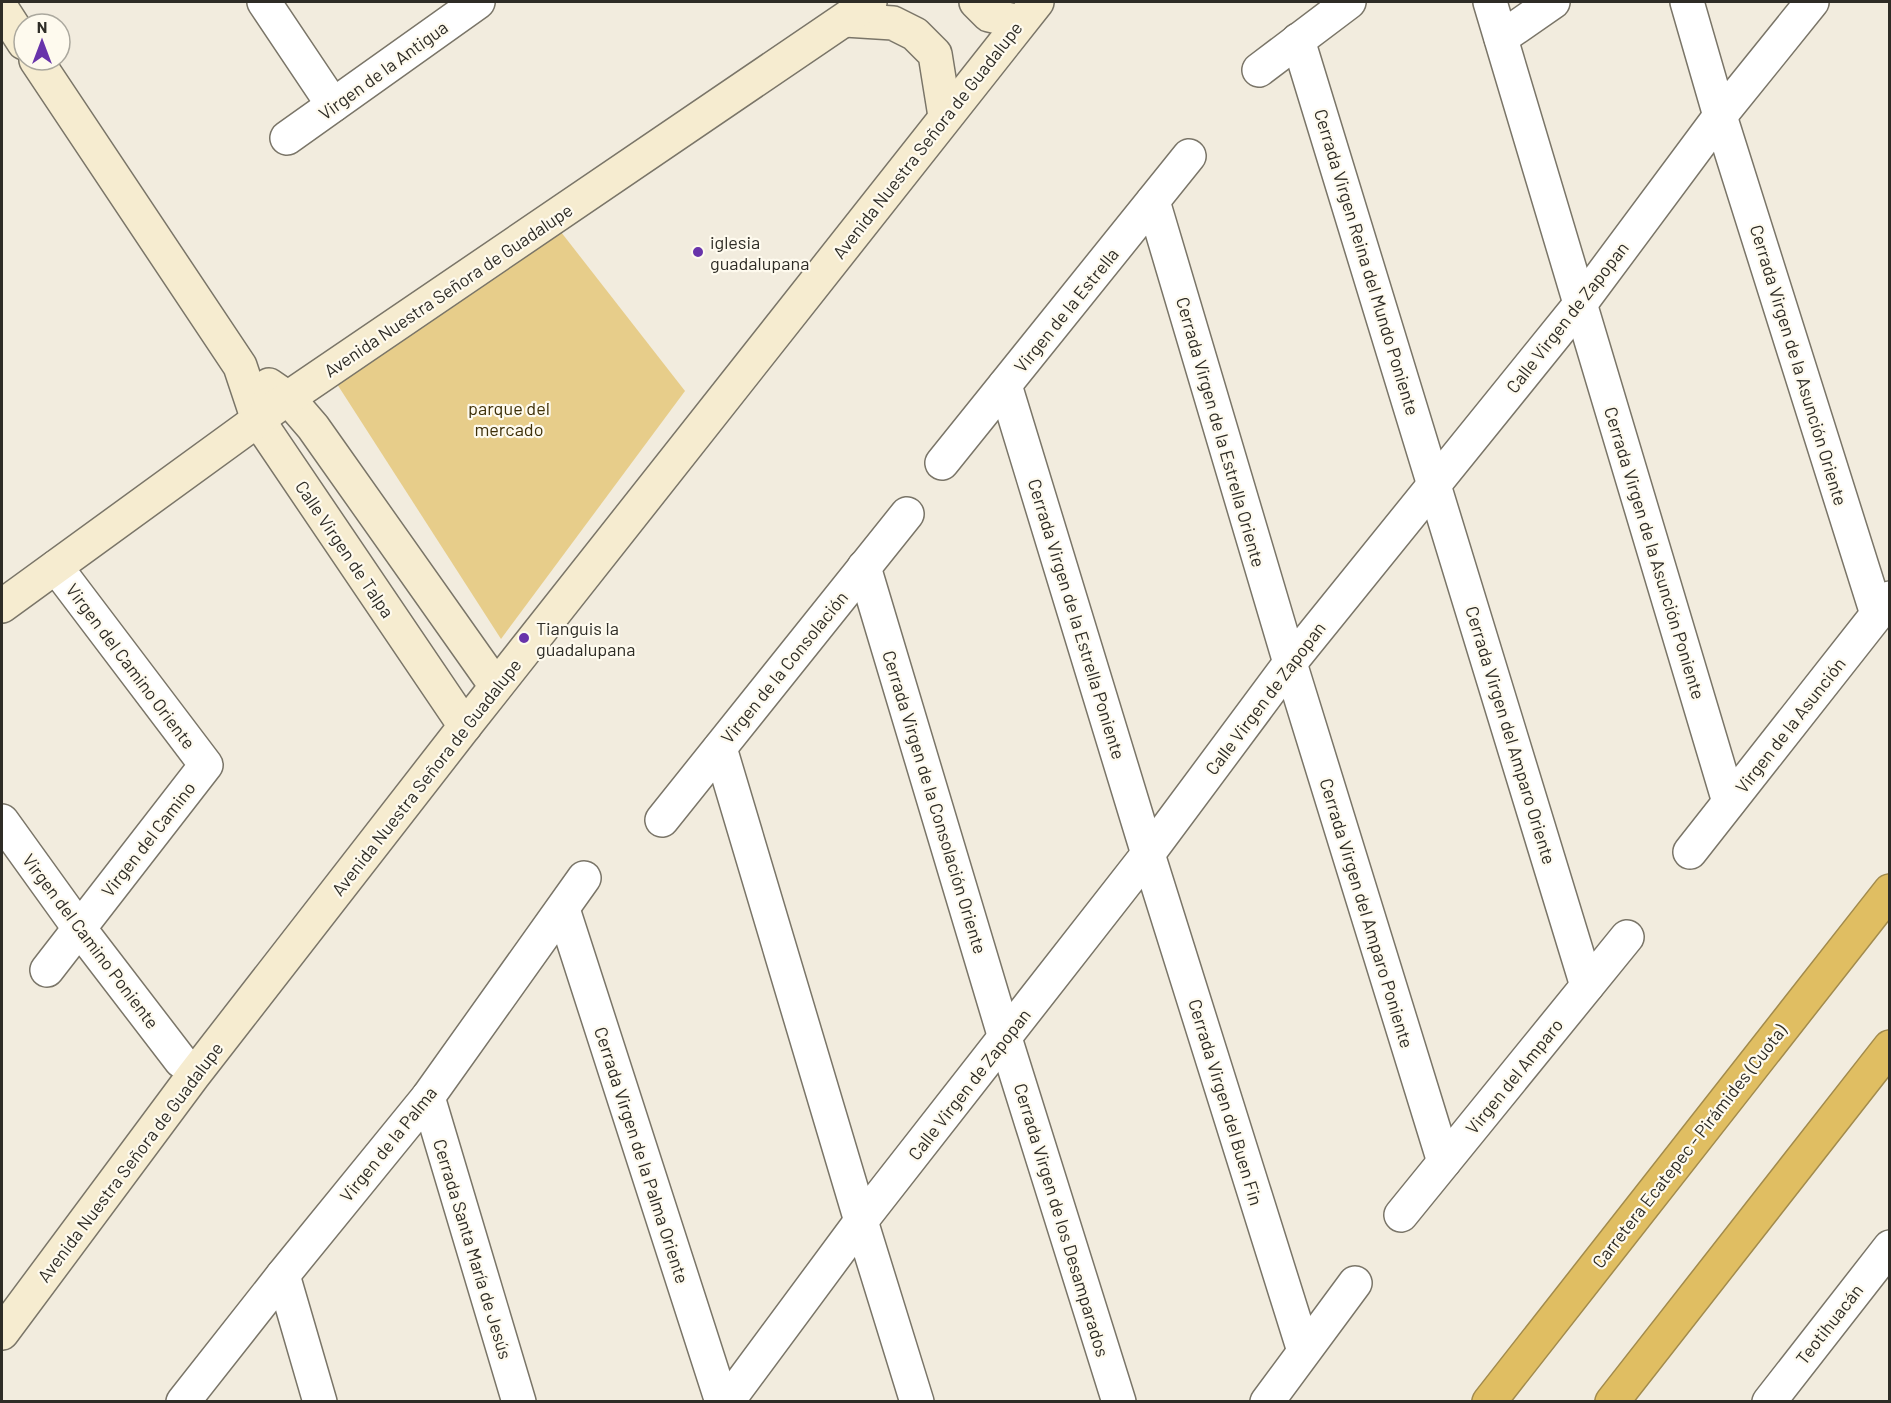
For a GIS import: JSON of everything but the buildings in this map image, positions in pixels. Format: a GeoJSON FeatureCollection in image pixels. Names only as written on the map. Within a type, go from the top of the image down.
{"type":"FeatureCollection","features":[{"type":"Feature","properties":{"kind":"highway","name":"Carretera Ecatepec - Pirámides (Cuota)"},"geometry":{"type":"LineString","coordinates":[[1489,1401],[1890,891]]}},
{"type":"Feature","properties":{"kind":"highway"},"geometry":{"type":"LineString","coordinates":[[1612,1401],[1890,1047]]}},
{"type":"Feature","properties":{"kind":"street"},"geometry":{"type":"LineString","coordinates":[[264,2],[333,105]]}},
{"type":"Feature","properties":{"kind":"street","name":"Virgen de la Antigua"},"geometry":{"type":"LineString","coordinates":[[287,138],[478,2]]}},
{"type":"Feature","properties":{"kind":"street"},"geometry":{"type":"LineString","coordinates":[[976,2],[989,15],[1028,12]]}},
{"type":"Feature","properties":{"kind":"street"},"geometry":{"type":"LineString","coordinates":[[1259,70],[1349,2]]}},
{"type":"Feature","properties":{"kind":"street","name":"Cerrada Virgen de la Asunción Poniente"},"geometry":{"type":"LineString","coordinates":[[1490,2],[1729,802]]}},
{"type":"Feature","properties":{"kind":"street"},"geometry":{"type":"LineString","coordinates":[[1501,38],[1553,2]]}},
{"type":"Feature","properties":{"kind":"street","name":"Cerrada Virgen de la Asunción Oriente"},"geometry":{"type":"LineString","coordinates":[[1687,2],[1720,116],[1883,606]]}},
{"type":"Feature","properties":{"kind":"street","name":"Calle Virgen de Zapopan"},"geometry":{"type":"LineString","coordinates":[[727,1401],[861,1221],[1148,854],[1290,663],[1581,303],[1720,116],[1812,2]]}},
{"type":"Feature","properties":{"kind":"street"},"geometry":{"type":"LineString","coordinates":[[2,9],[12,24]]}},
{"type":"Feature","properties":{"kind":"street"},"geometry":{"type":"LineString","coordinates":[[857,11],[915,34],[935,54],[945,116]]}},
{"type":"Feature","properties":{"kind":"street","name":"Avenida Nuestra Señora de Guadalupe"},"geometry":{"type":"LineString","coordinates":[[2,606],[288,398],[857,11]]}},
{"type":"Feature","properties":{"kind":"street","name":"Avenida Nuestra Señora de Guadalupe"},"geometry":{"type":"LineString","coordinates":[[2,1333],[201,1067],[496,686],[1028,12]]}},
{"type":"Feature","properties":{"kind":"street","name":"Cerrada Virgen Reina del Mundo Poniente"},"geometry":{"type":"LineString","coordinates":[[1298,40],[1435,485]]}},
{"type":"Feature","properties":{"kind":"street","name":"Calle Virgen de Talpa"},"geometry":{"type":"LineString","coordinates":[[44,72],[240,366],[258,420],[465,726]]}},
{"type":"Feature","properties":{"kind":"street","name":"Virgen de la Estrella"},"geometry":{"type":"LineString","coordinates":[[942,463],[1189,156]]}},
{"type":"Feature","properties":{"kind":"street","name":"Cerrada Virgen de la Estrella Oriente"},"geometry":{"type":"LineString","coordinates":[[1153,201],[1290,663]]}},
{"type":"Feature","properties":{"kind":"street","name":"Calle Virgen de Talpa"},"geometry":{"type":"LineString","coordinates":[[240,366],[288,398],[313,427],[496,686]]}},
{"type":"Feature","properties":{"kind":"street","name":"Cerrada Virgen de la Estrella Poniente"},"geometry":{"type":"LineString","coordinates":[[1005,385],[1148,854]]}},
{"type":"Feature","properties":{"kind":"street","name":"Cerrada Virgen del Amparo Oriente"},"geometry":{"type":"LineString","coordinates":[[1435,485],[1587,986]]}},
{"type":"Feature","properties":{"kind":"street","name":"Virgen de la Consolación"},"geometry":{"type":"LineString","coordinates":[[662,820],[907,513]]}},
{"type":"Feature","properties":{"kind":"street","name":"Virgen del Camino Oriente"},"geometry":{"type":"LineString","coordinates":[[56,567],[206,765]]}},
{"type":"Feature","properties":{"kind":"street","name":"Cerrada Virgen de la Consolación Oriente"},"geometry":{"type":"LineString","coordinates":[[864,567],[1005,1038]]}},
{"type":"Feature","properties":{"kind":"street","name":"Virgen de la Asunción"},"geometry":{"type":"LineString","coordinates":[[1690,852],[1883,606]]}},
{"type":"Feature","properties":{"kind":"street","name":"Cerrada Virgen del Amparo Poniente"},"geometry":{"type":"LineString","coordinates":[[1290,663],[1444,1162]]}},
{"type":"Feature","properties":{"kind":"street"},"geometry":{"type":"LineString","coordinates":[[720,748],[917,1401]]}},
{"type":"Feature","properties":{"kind":"street","name":"Virgen del Camino"},"geometry":{"type":"LineString","coordinates":[[46,970],[206,765]]}},
{"type":"Feature","properties":{"kind":"street","name":"Virgen del Camino Poniente"},"geometry":{"type":"LineString","coordinates":[[2,821],[79,928],[182,1061]]}},
{"type":"Feature","properties":{"kind":"street","name":"Cerrada Virgen del Buen Fin"},"geometry":{"type":"LineString","coordinates":[[1148,854],[1304,1351]]}},
{"type":"Feature","properties":{"kind":"street","name":"Virgen de la Palma"},"geometry":{"type":"LineString","coordinates":[[183,1401],[428,1097],[584,878]]}},
{"type":"Feature","properties":{"kind":"street","name":"Cerrada Virgen de la Palma Oriente"},"geometry":{"type":"LineString","coordinates":[[563,909],[722,1401]]}},
{"type":"Feature","properties":{"kind":"street","name":"Virgen del Amparo"},"geometry":{"type":"LineString","coordinates":[[1401,1215],[1627,938]]}},
{"type":"Feature","properties":{"kind":"street","name":"Cerrada Virgen de los Desamparados"},"geometry":{"type":"LineString","coordinates":[[1005,1038],[1119,1401]]}},
{"type":"Feature","properties":{"kind":"street","name":"Cerrada Santa María de Jesús"},"geometry":{"type":"LineString","coordinates":[[428,1097],[519,1401]]}},
{"type":"Feature","properties":{"kind":"street","name":"Teotihuacán"},"geometry":{"type":"LineString","coordinates":[[1769,1401],[1890,1247]]}},
{"type":"Feature","properties":{"kind":"street"},"geometry":{"type":"LineString","coordinates":[[283,1275],[320,1401]]}},
{"type":"Feature","properties":{"kind":"street"},"geometry":{"type":"LineString","coordinates":[[1267,1401],[1355,1283]]}},
{"type":"Feature","properties":{"kind":"green space","name":"parque del mercado"},"geometry":{"type":"Polygon","coordinates":[[[561,232],[685,391],[501,639],[337,384],[561,232]]]}},
{"type":"Feature","properties":{"kind":"place","name":"iglesia guadalupana"},"geometry":{"type":"Point","coordinates":[698,252]}},
{"type":"Feature","properties":{"kind":"place","name":"Tianguis la guadalupana"},"geometry":{"type":"Point","coordinates":[524,638]}}]}
